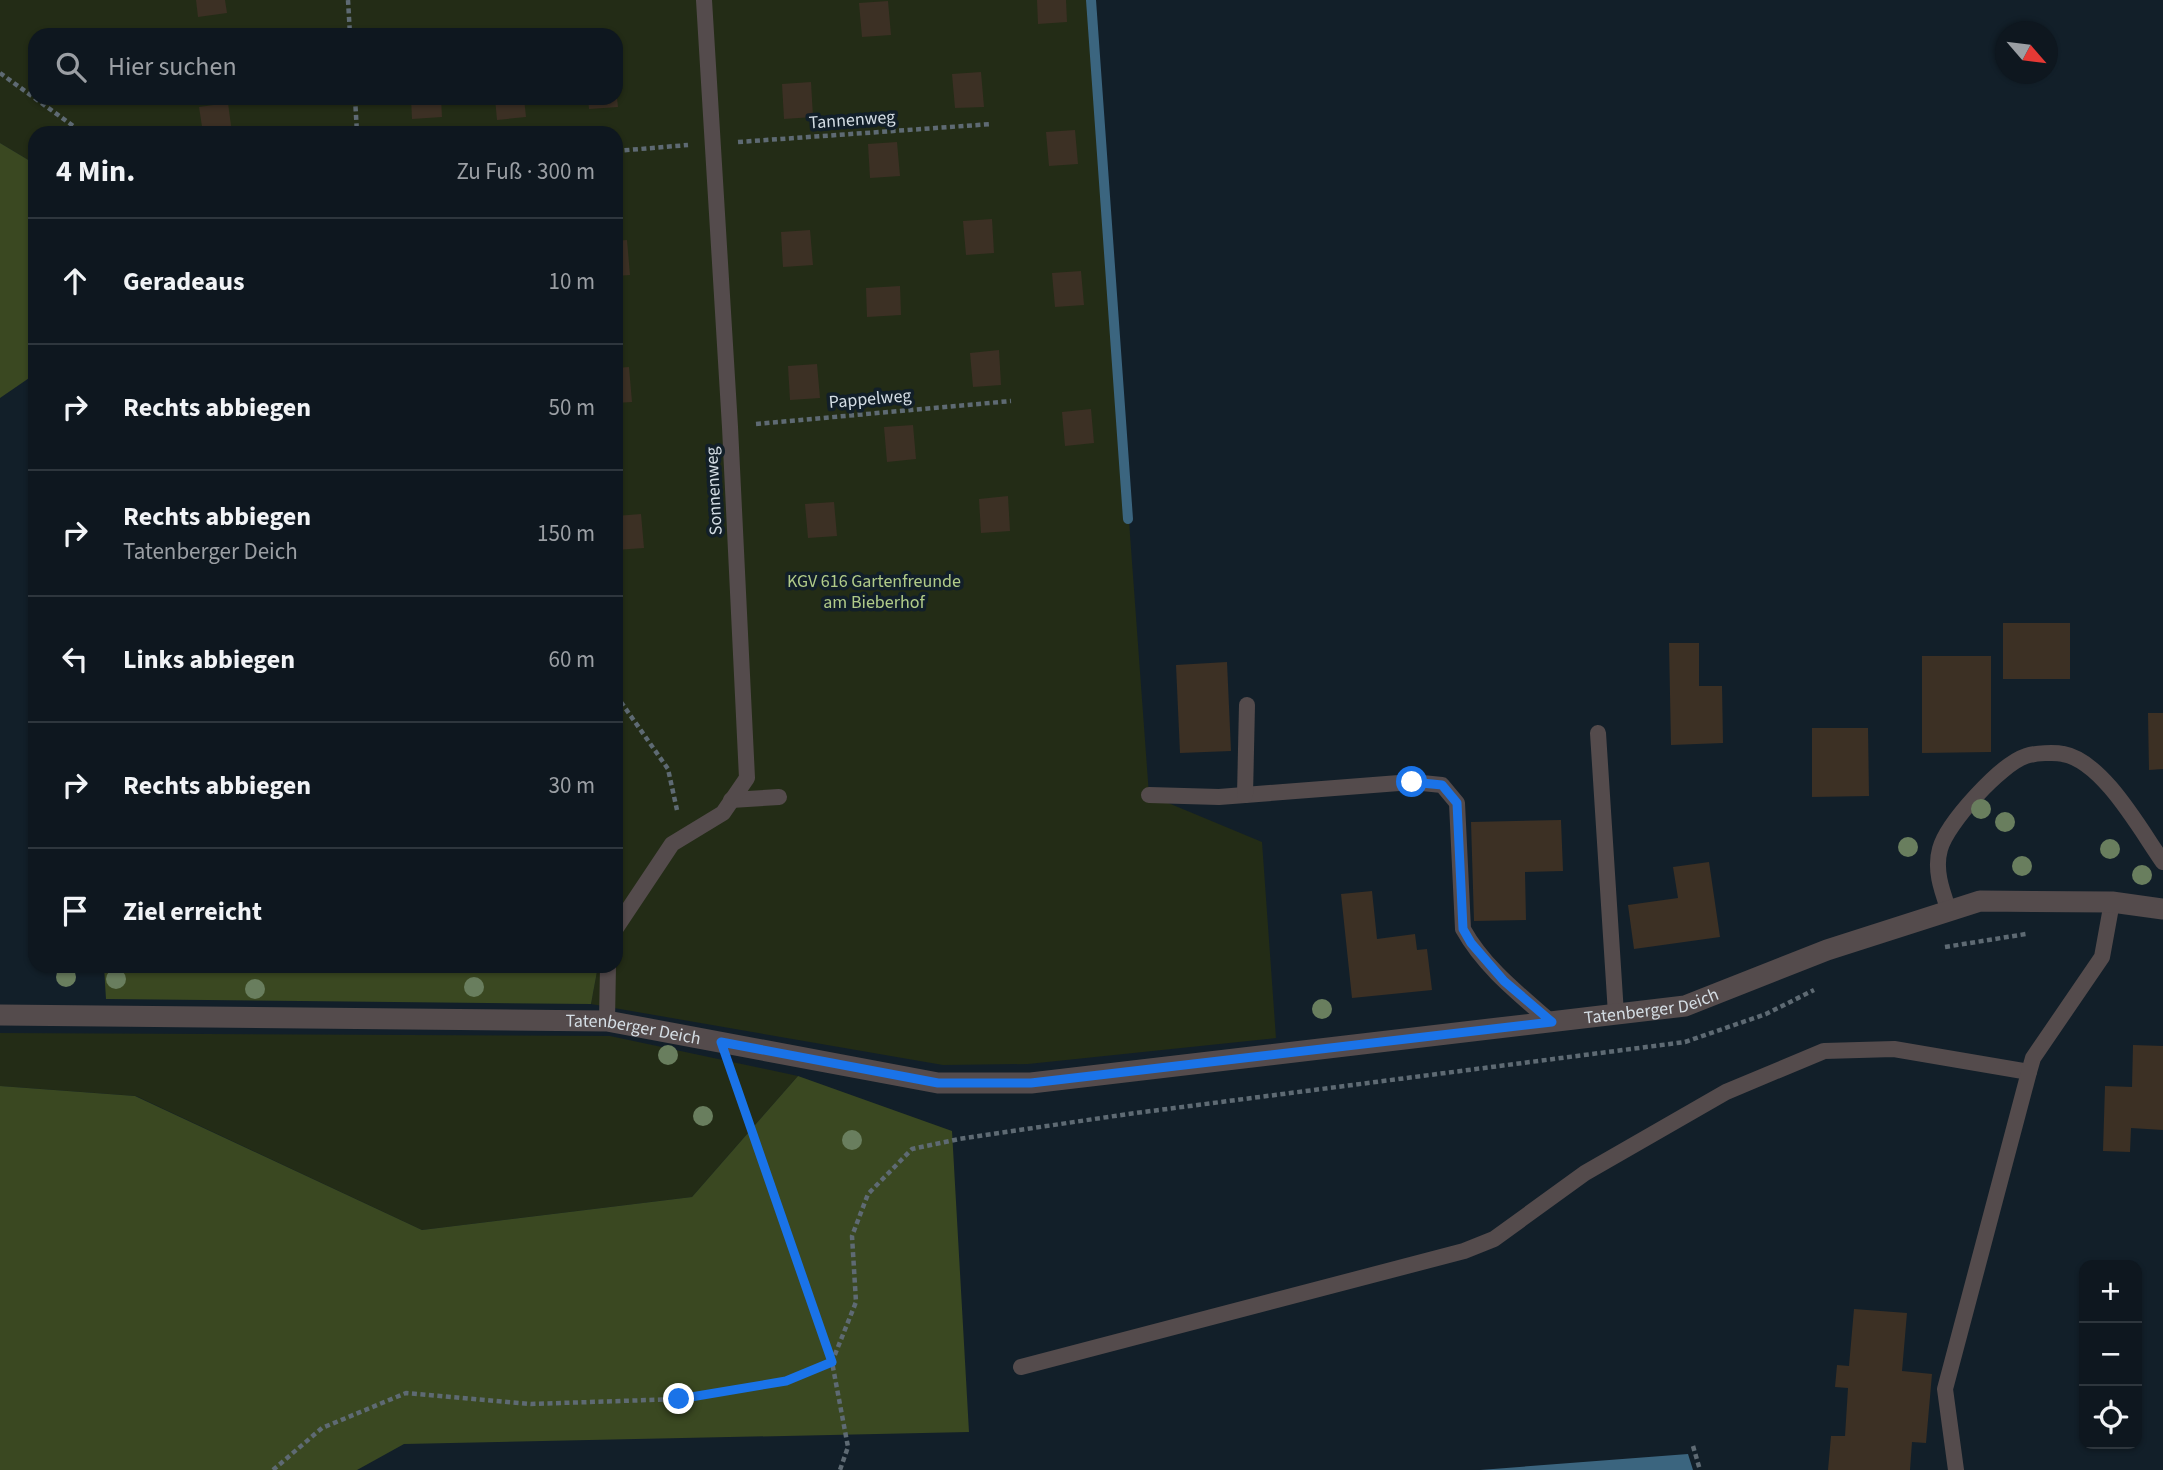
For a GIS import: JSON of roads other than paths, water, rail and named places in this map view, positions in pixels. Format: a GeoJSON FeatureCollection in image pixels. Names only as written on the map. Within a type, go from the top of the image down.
{"type":"FeatureCollection","features":[{"type":"Feature","properties":{"kind":"street","name":"Tatenberger Deich"},"geometry":{"type":"LineString","coordinates":[[0,1015],[607,1021],[938,1083],[1031,1083],[1685,1006],[1827,950],[1980,901],[2112,902],[2163,909]]}},
{"type":"Feature","properties":{"kind":"lane","name":"Sonnenweg"},"geometry":{"type":"LineString","coordinates":[[623,918],[672,844],[723,813],[747,778],[730,426],[704,0]]}},
{"type":"Feature","properties":{"kind":"lane"},"geometry":{"type":"LineString","coordinates":[[1245,795],[1247,705]]}},
{"type":"Feature","properties":{"kind":"lane"},"geometry":{"type":"LineString","coordinates":[[1598,733],[1616,1014]]}},
{"type":"Feature","properties":{"kind":"lane"},"geometry":{"type":"LineString","coordinates":[[1949,911],[1937,865],[1940,847],[1951,827],[1997,775],[2026,756],[2064,754],[2092,768],[2163,862]]}},
{"type":"Feature","properties":{"kind":"lane"},"geometry":{"type":"LineString","coordinates":[[1149,795],[1245,795],[1412,782],[1442,785],[1457,803],[1463,929],[1471,943],[1504,981],[1552,1022]]}},
{"type":"Feature","properties":{"kind":"lane"},"geometry":{"type":"LineString","coordinates":[[732,800],[779,797]]}},
{"type":"Feature","properties":{"kind":"lane"},"geometry":{"type":"LineString","coordinates":[[1956,1470],[1945,1389],[2029,1072],[2033,1058],[2102,957],[2112,902]]}},
{"type":"Feature","properties":{"kind":"lane"},"geometry":{"type":"LineString","coordinates":[[607,1021],[608,973]]}},
{"type":"Feature","properties":{"kind":"lane"},"geometry":{"type":"LineString","coordinates":[[1021,1367],[1464,1251],[1494,1239],[1585,1173],[1726,1092],[1824,1051],[1894,1049],[2029,1072]]}},
{"type":"Feature","properties":{"kind":"water"},"geometry":{"type":"Polygon","coordinates":[[[1688,1454],[1693,1470],[1480,1470],[1688,1454]]]}},
{"type":"Feature","properties":{"kind":"waterway"},"geometry":{"type":"LineString","coordinates":[[1091,0],[1128,519]]}},
{"type":"Feature","properties":{"kind":"park label","name":"KGV 616 Gartenfreunde am Bieberhof"},"geometry":{"type":"Point","coordinates":[874,591]}}]}
